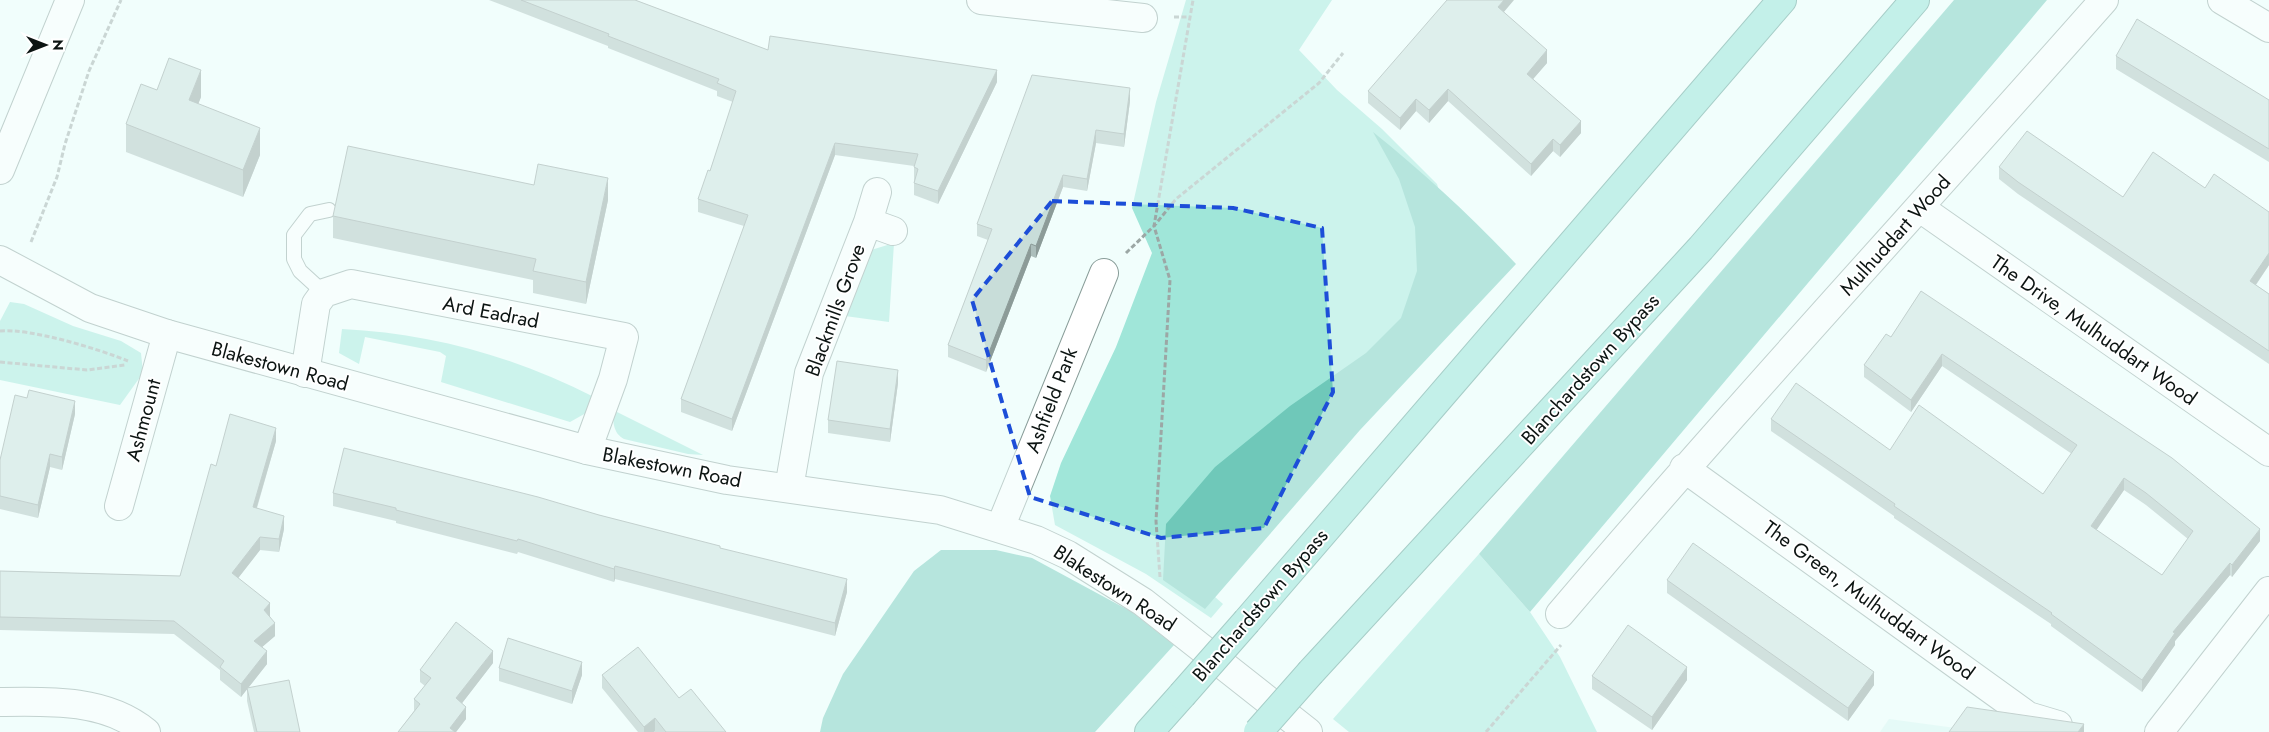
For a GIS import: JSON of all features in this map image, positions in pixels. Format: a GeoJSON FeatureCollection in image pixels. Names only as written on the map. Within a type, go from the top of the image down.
{"type":"FeatureCollection","features":[{"type":"Feature","properties":{"kind":"highway","name":"Blanchardstown Bypass"},"geometry":{"type":"LineString","coordinates":[[1149,732],[1247,621],[1782,0]]}},
{"type":"Feature","properties":{"kind":"highway","name":"Blanchardstown Bypass"},"geometry":{"type":"LineString","coordinates":[[1258,732],[1694,255],[1915,0]]}},
{"type":"Feature","properties":{"kind":"street"},"geometry":{"type":"LineString","coordinates":[[0,170],[70,0]]}},
{"type":"Feature","properties":{"kind":"street"},"geometry":{"type":"LineString","coordinates":[[981,0],[1143,18]]}},
{"type":"Feature","properties":{"kind":"street","name":"Mulhuddart Wood"},"geometry":{"type":"LineString","coordinates":[[1560,614],[1684,468],[1920,208],[2104,0]]}},
{"type":"Feature","properties":{"kind":"street"},"geometry":{"type":"LineString","coordinates":[[2222,0],[2269,28]]}},
{"type":"Feature","properties":{"kind":"street","name":"Blackmills Grove"},"geometry":{"type":"LineString","coordinates":[[789,488],[809,373],[880,226],[877,192]]}},
{"type":"Feature","properties":{"kind":"street","name":"The Drive, Mulhuddart Wood"},"geometry":{"type":"LineString","coordinates":[[1920,208],[2269,452]]}},
{"type":"Feature","properties":{"kind":"street","name":"Blakestown Road"},"geometry":{"type":"LineString","coordinates":[[9,266],[90,308],[167,334],[587,450],[686,472],[940,510],[1036,540],[1068,555],[1143,602],[1308,732]]}},
{"type":"Feature","properties":{"kind":"street","name":"Ashfield Park"},"geometry":{"type":"LineString","coordinates":[[1000,528],[1104,274]]}},
{"type":"Feature","properties":{"kind":"street","name":"Ard Eadrad"},"geometry":{"type":"LineString","coordinates":[[324,293],[351,284],[624,337],[613,379],[587,450]]}},
{"type":"Feature","properties":{"kind":"street"},"geometry":{"type":"LineString","coordinates":[[305,373],[316,304],[324,293]]}},
{"type":"Feature","properties":{"kind":"street","name":"Ashmount"},"geometry":{"type":"LineString","coordinates":[[119,506],[167,334]]}},
{"type":"Feature","properties":{"kind":"street","name":"The Green, Mulhuddart Wood"},"geometry":{"type":"LineString","coordinates":[[1684,468],[2028,716],[2058,725]]}},
{"type":"Feature","properties":{"kind":"street"},"geometry":{"type":"LineString","coordinates":[[2159,732],[2269,591]]}},
{"type":"Feature","properties":{"kind":"street"},"geometry":{"type":"LineString","coordinates":[[0,702],[53,702],[98,708],[120,716],[146,732]]}},
{"type":"Feature","properties":{"kind":"lane"},"geometry":{"type":"LineString","coordinates":[[324,293],[300,272],[294,260],[294,236],[310,214],[329,210]]}},
{"type":"Feature","properties":{"kind":"path"},"geometry":{"type":"LineString","coordinates":[[9,266],[57,178],[65,144],[89,71],[121,0]]}},
{"type":"Feature","properties":{"kind":"path"},"geometry":{"type":"LineString","coordinates":[[1143,602],[1161,575],[1156,521],[1170,280],[1154,226],[1193,0]]}},
{"type":"Feature","properties":{"kind":"path"},"geometry":{"type":"LineString","coordinates":[[1104,274],[1154,226],[1176,199],[1319,83],[1343,53]]}},
{"type":"Feature","properties":{"kind":"path"},"geometry":{"type":"LineString","coordinates":[[0,331],[9,330],[64,341],[111,354],[133,363],[119,367],[87,370],[0,362]]}},
{"type":"Feature","properties":{"kind":"path"},"geometry":{"type":"LineString","coordinates":[[1486,732],[1565,641],[1560,614]]}},
{"type":"Feature","properties":{"kind":"highlighted area"},"geometry":{"type":"Polygon","coordinates":[[[1052,201],[1233,208],[1322,228],[1333,392],[1264,528],[1161,538],[1030,497],[972,300],[1052,201]]]}},
{"type":"Feature","properties":{"kind":"shaded area"},"geometry":{"type":"Polygon","coordinates":[[[1889,719],[1985,732],[1880,732],[1889,719]]]}},
{"type":"Feature","properties":{"kind":"green space"},"geometry":{"type":"Polygon","coordinates":[[[1186,0],[1332,0],[1299,50],[1337,90],[1382,129],[1437,184],[1451,229],[1443,274],[1198,582],[1223,604],[1211,618],[1146,574],[1055,525],[1050,496],[1061,463],[1116,347],[1152,253],[1132,208],[1156,102],[1186,0]]]}},
{"type":"Feature","properties":{"kind":"green space"},"geometry":{"type":"Polygon","coordinates":[[[1954,0],[2047,0],[1530,612],[1479,554],[1954,0]]]}},
{"type":"Feature","properties":{"kind":"green space"},"geometry":{"type":"Polygon","coordinates":[[[1373,132],[1447,195],[1516,264],[1360,430],[1205,609],[1163,580],[1166,524],[1215,467],[1290,406],[1366,353],[1401,318],[1417,271],[1415,227],[1399,179],[1373,132]]]}},
{"type":"Feature","properties":{"kind":"green space"},"geometry":{"type":"Polygon","coordinates":[[[894,243],[889,322],[845,316],[868,251],[894,243]]]}},
{"type":"Feature","properties":{"kind":"green space"},"geometry":{"type":"Polygon","coordinates":[[[10,302],[24,304],[73,326],[121,341],[141,353],[143,373],[120,405],[0,380],[0,321],[10,302]]]}},
{"type":"Feature","properties":{"kind":"green space"},"geometry":{"type":"Polygon","coordinates":[[[342,329],[408,336],[472,349],[534,370],[594,397],[586,413],[570,422],[441,382],[446,356],[440,352],[365,337],[359,364],[339,353],[342,329]]]}},
{"type":"Feature","properties":{"kind":"green space"},"geometry":{"type":"Polygon","coordinates":[[[613,410],[703,455],[688,454],[620,437],[614,423],[613,410]]]}},
{"type":"Feature","properties":{"kind":"green space"},"geometry":{"type":"Polygon","coordinates":[[[941,550],[996,550],[1032,558],[1132,612],[1174,645],[1095,732],[820,732],[823,718],[843,674],[914,571],[941,550]]]}},
{"type":"Feature","properties":{"kind":"green space"},"geometry":{"type":"Polygon","coordinates":[[[1479,554],[1530,612],[1560,657],[1597,732],[1349,732],[1333,719],[1479,554]]]}},
{"type":"Feature","properties":{"kind":"building"},"geometry":{"type":"Polygon","coordinates":[[[521,0],[635,0],[768,50],[770,36],[997,70],[938,191],[914,183],[918,169],[914,167],[918,154],[835,143],[732,419],[681,399],[748,215],[698,199],[708,170],[710,171],[736,91],[717,83],[719,79],[521,0]]]}},
{"type":"Feature","properties":{"kind":"building"},"geometry":{"type":"Polygon","coordinates":[[[1447,0],[1504,0],[1498,7],[1547,50],[1527,74],[1581,121],[1560,145],[1553,139],[1531,164],[1448,89],[1429,110],[1416,99],[1400,118],[1368,91],[1447,0]]]}},
{"type":"Feature","properties":{"kind":"building"},"geometry":{"type":"Polygon","coordinates":[[[2137,19],[2269,100],[2269,149],[2116,56],[2137,19]]]}},
{"type":"Feature","properties":{"kind":"building"},"geometry":{"type":"Polygon","coordinates":[[[169,58],[201,70],[189,100],[260,128],[243,170],[126,124],[141,84],[157,90],[169,58]]]}},
{"type":"Feature","properties":{"kind":"building"},"geometry":{"type":"Polygon","coordinates":[[[1032,75],[1130,88],[1124,134],[1096,130],[1087,179],[1063,175],[1036,246],[1031,244],[986,360],[948,345],[992,229],[977,224],[1032,75]]]}},
{"type":"Feature","properties":{"kind":"building"},"geometry":{"type":"Polygon","coordinates":[[[2027,131],[2123,197],[2153,152],[2205,188],[2214,174],[2269,212],[2269,253],[2250,281],[2269,294],[2269,351],[2018,182],[1999,167],[2027,131]]]}},
{"type":"Feature","properties":{"kind":"building"},"geometry":{"type":"Polygon","coordinates":[[[348,146],[534,185],[538,164],[608,178],[586,282],[533,271],[536,259],[333,216],[348,146]]]}},
{"type":"Feature","properties":{"kind":"building"},"geometry":{"type":"Polygon","coordinates":[[[1921,291],[2172,458],[2260,529],[2232,565],[2230,563],[2173,632],[2175,633],[2142,680],[2052,613],[1894,506],[1895,504],[1771,419],[1796,383],[1890,450],[1919,405],[2043,494],[2077,445],[1942,354],[1911,400],[1864,365],[1886,334],[1891,337],[1921,291]],[[2124,478],[2091,526],[2162,575],[2193,531],[2146,493],[2124,478]]]}},
{"type":"Feature","properties":{"kind":"building"},"geometry":{"type":"Polygon","coordinates":[[[837,361],[898,370],[890,429],[828,420],[837,361]]]}},
{"type":"Feature","properties":{"kind":"building"},"geometry":{"type":"Polygon","coordinates":[[[29,390],[75,401],[62,457],[50,454],[38,505],[0,496],[0,460],[15,395],[27,398],[29,390]]]}},
{"type":"Feature","properties":{"kind":"building"},"geometry":{"type":"Polygon","coordinates":[[[230,414],[276,428],[253,507],[284,516],[279,539],[260,537],[232,573],[270,603],[264,610],[275,623],[254,641],[267,651],[241,684],[220,667],[224,661],[174,621],[0,617],[0,571],[180,576],[211,464],[216,466],[230,414]]]}},
{"type":"Feature","properties":{"kind":"building"},"geometry":{"type":"Polygon","coordinates":[[[344,448],[538,497],[599,515],[720,546],[720,548],[847,579],[835,623],[615,566],[614,569],[518,539],[517,541],[333,493],[344,448]]]}},
{"type":"Feature","properties":{"kind":"building"},"geometry":{"type":"Polygon","coordinates":[[[1693,543],[1874,672],[1848,708],[1667,580],[1693,543]]]}},
{"type":"Feature","properties":{"kind":"building"},"geometry":{"type":"Polygon","coordinates":[[[456,622],[493,651],[456,698],[466,707],[450,728],[455,732],[398,732],[420,704],[414,699],[431,678],[420,670],[456,622]]]}},
{"type":"Feature","properties":{"kind":"building"},"geometry":{"type":"Polygon","coordinates":[[[1628,625],[1687,667],[1652,717],[1592,676],[1628,625]]]}},
{"type":"Feature","properties":{"kind":"building"},"geometry":{"type":"Polygon","coordinates":[[[508,638],[582,662],[572,691],[499,668],[508,638]]]}},
{"type":"Feature","properties":{"kind":"building"},"geometry":{"type":"Polygon","coordinates":[[[638,647],[679,698],[691,689],[726,732],[666,732],[655,718],[644,727],[602,675],[638,647]]]}},
{"type":"Feature","properties":{"kind":"building"},"geometry":{"type":"Polygon","coordinates":[[[289,680],[300,732],[257,732],[247,688],[289,680]]]}},
{"type":"Feature","properties":{"kind":"building"},"geometry":{"type":"Polygon","coordinates":[[[1967,707],[2084,724],[2078,732],[1949,732],[1967,707]]]}}]}
